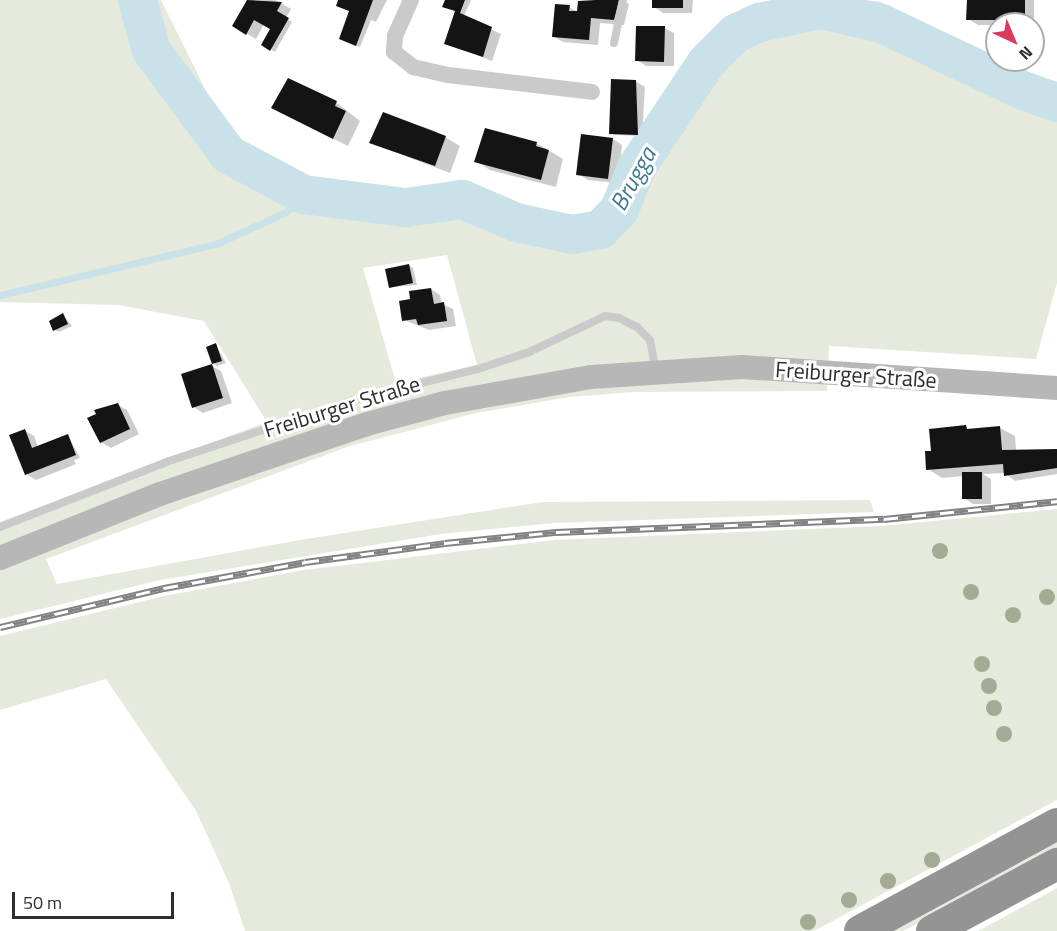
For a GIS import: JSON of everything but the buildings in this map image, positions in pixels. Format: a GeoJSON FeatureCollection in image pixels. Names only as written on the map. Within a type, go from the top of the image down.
{"type":"FeatureCollection","features":[{"type":"Feature","properties":{"kind":"highway"},"geometry":{"type":"LineString","coordinates":[[860,931],[1057,824]]}},
{"type":"Feature","properties":{"kind":"highway"},"geometry":{"type":"LineString","coordinates":[[932,931],[1057,864]]}},
{"type":"Feature","properties":{"kind":"street"},"geometry":{"type":"LineString","coordinates":[[411,0],[395,36],[394,52],[413,67],[469,78],[592,92]]}},
{"type":"Feature","properties":{"kind":"street","name":"Freiburger Straße"},"geometry":{"type":"LineString","coordinates":[[0,558],[160,494],[367,424],[512,390],[656,371],[742,367],[1057,388]]}},
{"type":"Feature","properties":{"kind":"lane"},"geometry":{"type":"LineString","coordinates":[[614,43],[623,0]]}},
{"type":"Feature","properties":{"kind":"lane","name":"Freiburger Straße"},"geometry":{"type":"LineString","coordinates":[[0,527],[169,461],[353,400],[481,368],[529,352],[605,316],[620,318],[637,327],[650,340],[656,371]]}},
{"type":"Feature","properties":{"kind":"shaded area"},"geometry":{"type":"Polygon","coordinates":[[[0,0],[161,0],[225,129],[273,164],[316,181],[393,190],[475,190],[582,227],[612,209],[632,167],[694,63],[742,17],[805,0],[879,1],[985,52],[985,72],[1028,72],[1057,86],[1057,283],[1036,359],[829,346],[827,391],[634,392],[570,397],[476,413],[347,447],[46,559],[57,584],[300,540],[542,502],[870,500],[874,512],[554,523],[441,534],[160,580],[0,619],[0,522],[267,422],[204,321],[118,305],[0,302],[0,0]],[[447,255],[363,268],[396,383],[477,365],[447,255]]]}},
{"type":"Feature","properties":{"kind":"shaded area"},"geometry":{"type":"Polygon","coordinates":[[[1057,509],[1057,800],[814,931],[245,931],[229,883],[196,811],[106,679],[0,710],[0,636],[164,596],[304,570],[554,540],[882,526],[1057,509]]]}},
{"type":"Feature","properties":{"kind":"shaded area"},"geometry":{"type":"Polygon","coordinates":[[[1057,839],[1057,850],[903,931],[886,931],[1057,839]]]}},
{"type":"Feature","properties":{"kind":"shaded area"},"geometry":{"type":"Polygon","coordinates":[[[1057,888],[1057,931],[978,931],[1030,903],[1057,888]]]}},
{"type":"Feature","properties":{"kind":"waterway","name":"Brugga"},"geometry":{"type":"LineString","coordinates":[[137,0],[151,50],[228,154],[303,194],[405,207],[462,199],[516,222],[572,234],[600,229],[619,209],[636,167],[706,62],[735,33],[759,22],[820,9],[881,23],[1022,90],[1057,102]]}},
{"type":"Feature","properties":{"kind":"waterway"},"geometry":{"type":"LineString","coordinates":[[0,295],[216,244],[286,212],[303,194]]}},
{"type":"Feature","properties":{"kind":"railway"},"geometry":{"type":"LineString","coordinates":[[0,627],[164,588],[305,562],[445,543],[556,532],[884,519],[1057,501]]}}]}
